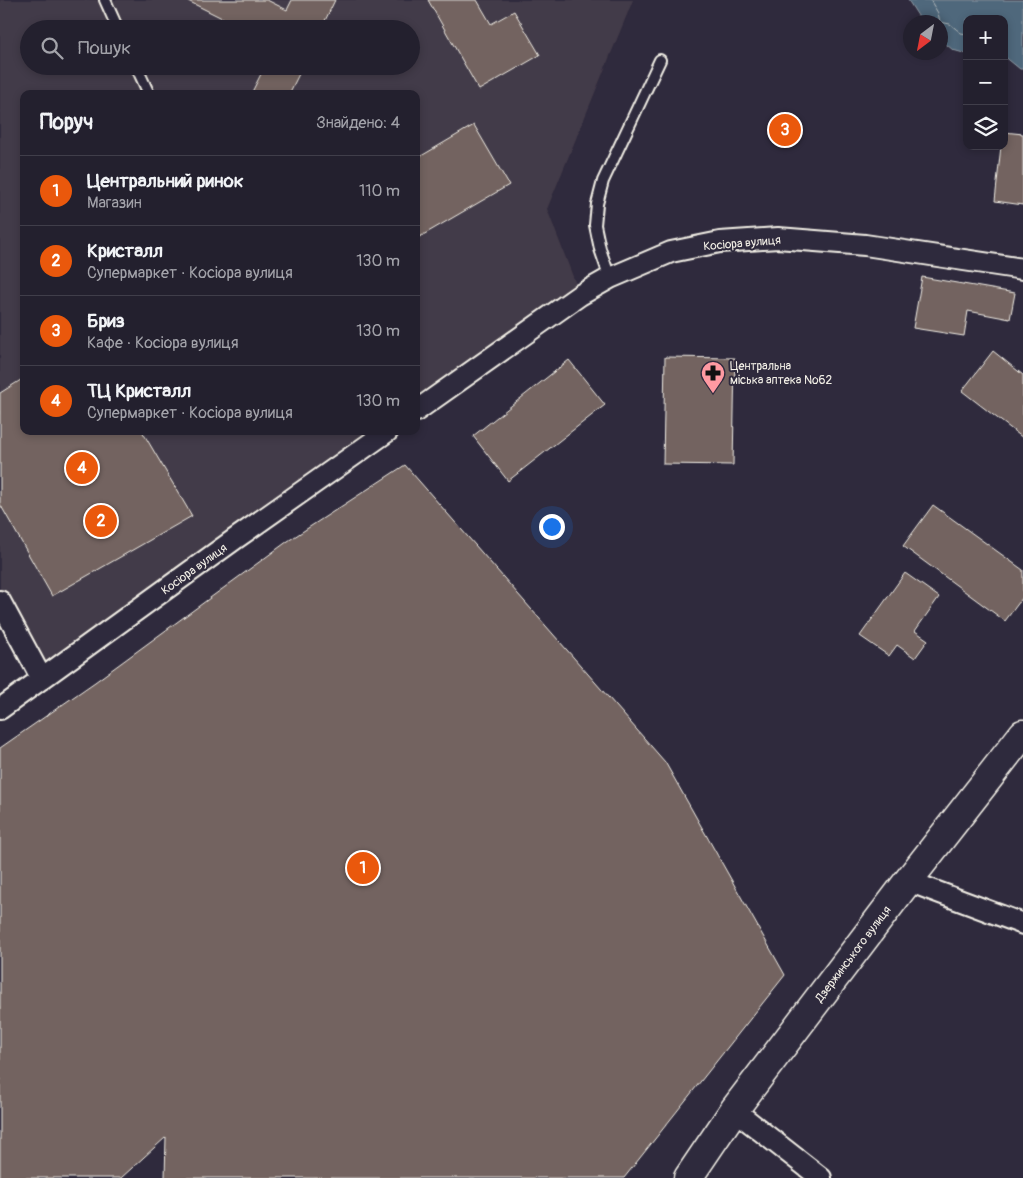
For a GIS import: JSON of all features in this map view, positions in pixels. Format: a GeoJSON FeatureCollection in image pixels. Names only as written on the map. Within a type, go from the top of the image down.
{"type":"FeatureCollection","features":[{"type":"Feature","properties":{"kind":"main road","name":"Дзержинського вулиця"},"geometry":{"type":"LineString","coordinates":[[688,1178],[734,1110],[1023,734]]}},
{"type":"Feature","properties":{"kind":"street","name":"Косіора вулиця"},"geometry":{"type":"LineString","coordinates":[[420,408],[580,295],[610,278],[671,252],[720,242],[778,238],[865,245],[1023,269]]}},
{"type":"Feature","properties":{"kind":"street","name":"Косіора вулиця"},"geometry":{"type":"LineString","coordinates":[[0,709],[382,435]]}},
{"type":"Feature","properties":{"kind":"street"},"geometry":{"type":"LineString","coordinates":[[0,602],[42,679]]}},
{"type":"Feature","properties":{"kind":"street"},"geometry":{"type":"LineString","coordinates":[[908,882],[1023,924]]}},
{"type":"Feature","properties":{"kind":"street"},"geometry":{"type":"LineString","coordinates":[[734,1110],[821,1178]]}},
{"type":"Feature","properties":{"kind":"lane"},"geometry":{"type":"LineString","coordinates":[[105,0],[114,20]]}},
{"type":"Feature","properties":{"kind":"lane"},"geometry":{"type":"LineString","coordinates":[[610,278],[600,249],[595,225],[597,204],[603,180],[660,60]]}},
{"type":"Feature","properties":{"kind":"lane"},"geometry":{"type":"LineString","coordinates":[[140,75],[147,90]]}},
{"type":"Feature","properties":{"kind":"shaded area"},"geometry":{"type":"Polygon","coordinates":[[[0,0],[633,0],[547,209],[580,295],[420,408],[420,90],[20,90],[20,435],[382,435],[42,679],[0,601],[0,0]]]}},
{"type":"Feature","properties":{"kind":"water"},"geometry":{"type":"Polygon","coordinates":[[[908,0],[1023,0],[1023,69],[1020,69],[1008,59],[1008,15],[963,15],[963,53],[953,50],[948,46],[948,15],[918,15],[908,0]]]}},
{"type":"Feature","properties":{"kind":"building"},"geometry":{"type":"Polygon","coordinates":[[[267,0],[287,10],[292,0],[335,0],[325,20],[226,20],[188,1],[267,0]]]}},
{"type":"Feature","properties":{"kind":"building"},"geometry":{"type":"Polygon","coordinates":[[[428,0],[477,0],[491,24],[514,11],[540,55],[479,90],[428,0]]]}},
{"type":"Feature","properties":{"kind":"building"},"geometry":{"type":"Polygon","coordinates":[[[260,75],[298,75],[291,90],[253,90],[260,75]]]}},
{"type":"Feature","properties":{"kind":"building"},"geometry":{"type":"Polygon","coordinates":[[[474,125],[509,185],[420,237],[420,157],[474,125]]]}},
{"type":"Feature","properties":{"kind":"building"},"geometry":{"type":"Polygon","coordinates":[[[1008,132],[1023,134],[1023,205],[995,201],[1001,150],[1008,150],[1008,132]]]}},
{"type":"Feature","properties":{"kind":"building"},"geometry":{"type":"Polygon","coordinates":[[[922,277],[1015,293],[1010,319],[968,311],[964,336],[913,328],[922,277]]]}},
{"type":"Feature","properties":{"kind":"building"},"geometry":{"type":"Polygon","coordinates":[[[993,351],[1023,375],[1023,438],[962,391],[993,351]]]}},
{"type":"Feature","properties":{"kind":"building"},"geometry":{"type":"Polygon","coordinates":[[[665,357],[735,358],[733,465],[663,464],[665,357]]]}},
{"type":"Feature","properties":{"kind":"building"},"geometry":{"type":"Polygon","coordinates":[[[569,360],[605,405],[508,481],[473,436],[569,360]]]}},
{"type":"Feature","properties":{"kind":"building"},"geometry":{"type":"Polygon","coordinates":[[[20,380],[20,435],[144,435],[192,516],[52,596],[0,504],[0,393],[20,380]]]}},
{"type":"Feature","properties":{"kind":"building"},"geometry":{"type":"Polygon","coordinates":[[[405,465],[665,762],[785,975],[624,1178],[165,1178],[166,1137],[121,1178],[0,1178],[0,748],[95,682],[288,541],[405,465]]]}},
{"type":"Feature","properties":{"kind":"building"},"geometry":{"type":"Polygon","coordinates":[[[933,505],[1023,570],[1023,597],[1005,621],[903,546],[933,505]]]}},
{"type":"Feature","properties":{"kind":"building"},"geometry":{"type":"Polygon","coordinates":[[[905,573],[939,597],[915,631],[928,640],[915,658],[897,645],[889,656],[860,636],[905,573]]]}},
{"type":"Feature","properties":{"kind":"place","name":"Бриз"},"geometry":{"type":"Point","coordinates":[785,130]}},
{"type":"Feature","properties":{"kind":"place","name":"Центральна міська аптека №62"},"geometry":{"type":"Point","coordinates":[713,394]}},
{"type":"Feature","properties":{"kind":"place","name":"ТЦ Кристалл"},"geometry":{"type":"Point","coordinates":[82,468]}},
{"type":"Feature","properties":{"kind":"place","name":"Кристалл"},"geometry":{"type":"Point","coordinates":[101,521]}},
{"type":"Feature","properties":{"kind":"place","name":"Центральний ринок"},"geometry":{"type":"Point","coordinates":[363,868]}}]}
